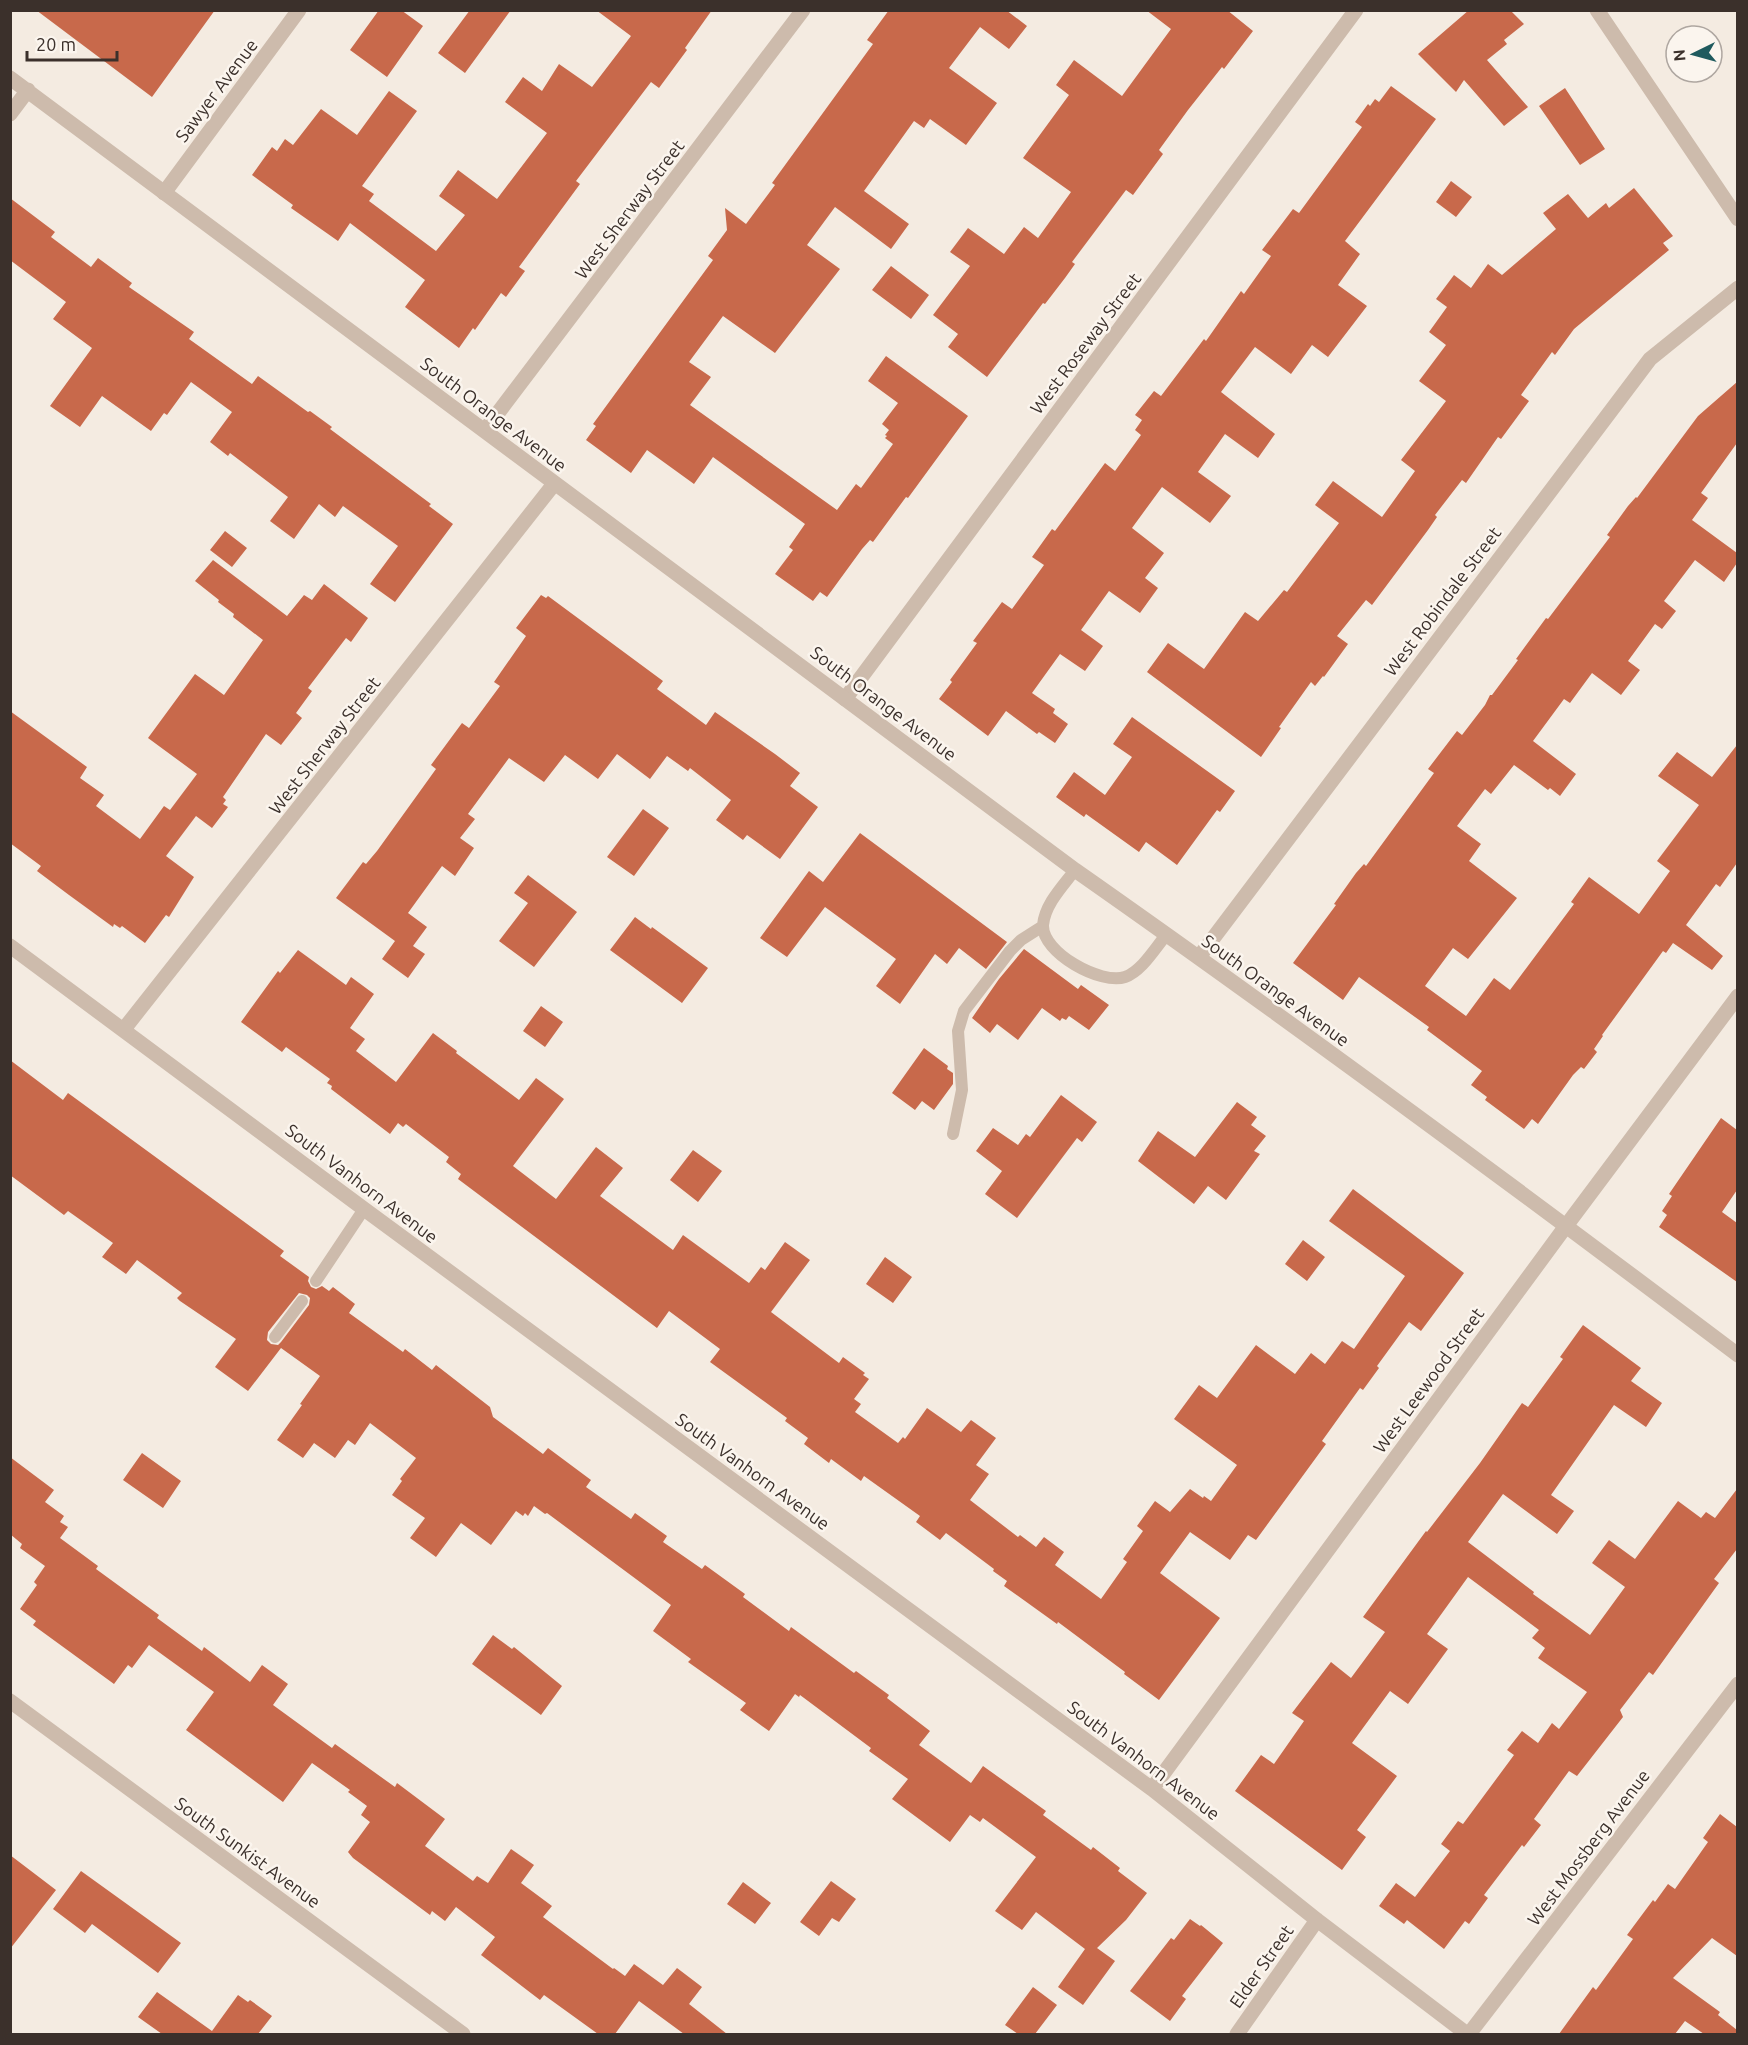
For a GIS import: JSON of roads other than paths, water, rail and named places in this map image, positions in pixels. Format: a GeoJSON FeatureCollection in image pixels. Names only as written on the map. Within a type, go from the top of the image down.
{"type":"FeatureCollection","features":[{"type":"Feature","properties":{"kind":"street","name":"Sawyer Avenue"},"geometry":{"type":"LineString","coordinates":[[164,193],[299,10]]}},
{"type":"Feature","properties":{"kind":"street","name":"West Sherway Street"},"geometry":{"type":"LineString","coordinates":[[485,430],[803,10]]}},
{"type":"Feature","properties":{"kind":"street","name":"West Roseway Street"},"geometry":{"type":"LineString","coordinates":[[845,699],[1356,10]]}},
{"type":"Feature","properties":{"kind":"street"},"geometry":{"type":"LineString","coordinates":[[1597,10],[1737,219]]}},
{"type":"Feature","properties":{"kind":"street","name":"South Orange Avenue"},"geometry":{"type":"LineString","coordinates":[[10,78],[1075,870],[1199,957],[1566,1226],[1737,1355]]}},
{"type":"Feature","properties":{"kind":"street"},"geometry":{"type":"LineString","coordinates":[[10,114],[28,90]]}},
{"type":"Feature","properties":{"kind":"street","name":"West Robindale Street"},"geometry":{"type":"LineString","coordinates":[[1199,957],[1650,358],[1737,288]]}},
{"type":"Feature","properties":{"kind":"street","name":"West Sherway Street"},"geometry":{"type":"LineString","coordinates":[[124,1029],[554,484]]}},
{"type":"Feature","properties":{"kind":"street","name":"South Vanhorn Avenue"},"geometry":{"type":"LineString","coordinates":[[10,946],[1152,1789],[1317,1920],[1468,2034]]}},
{"type":"Feature","properties":{"kind":"street","name":"West Leewood Street"},"geometry":{"type":"LineString","coordinates":[[1152,1789],[1737,996]]}},
{"type":"Feature","properties":{"kind":"street","name":"West Mossberg Avenue"},"geometry":{"type":"LineString","coordinates":[[1468,2034],[1737,1684]]}},
{"type":"Feature","properties":{"kind":"street","name":"South Sunkist Avenue"},"geometry":{"type":"LineString","coordinates":[[10,1701],[463,2034]]}},
{"type":"Feature","properties":{"kind":"street","name":"Elder Street"},"geometry":{"type":"LineString","coordinates":[[1237,2034],[1317,1920]]}},
{"type":"Feature","properties":{"kind":"lane"},"geometry":{"type":"LineString","coordinates":[[1075,870],[1049,907],[1043,926],[1047,941],[1056,951],[1080,967],[1106,979],[1126,976],[1135,972],[1167,934]]}},
{"type":"Feature","properties":{"kind":"lane"},"geometry":{"type":"LineString","coordinates":[[953,1134],[962,1090],[958,1031],[964,1011],[1010,951],[1026,935],[1043,926]]}},
{"type":"Feature","properties":{"kind":"lane"},"geometry":{"type":"LineString","coordinates":[[316,1281],[364,1209]]}},
{"type":"Feature","properties":{"kind":"lane"},"geometry":{"type":"LineString","coordinates":[[275,1337],[302,1301]]}}]}
